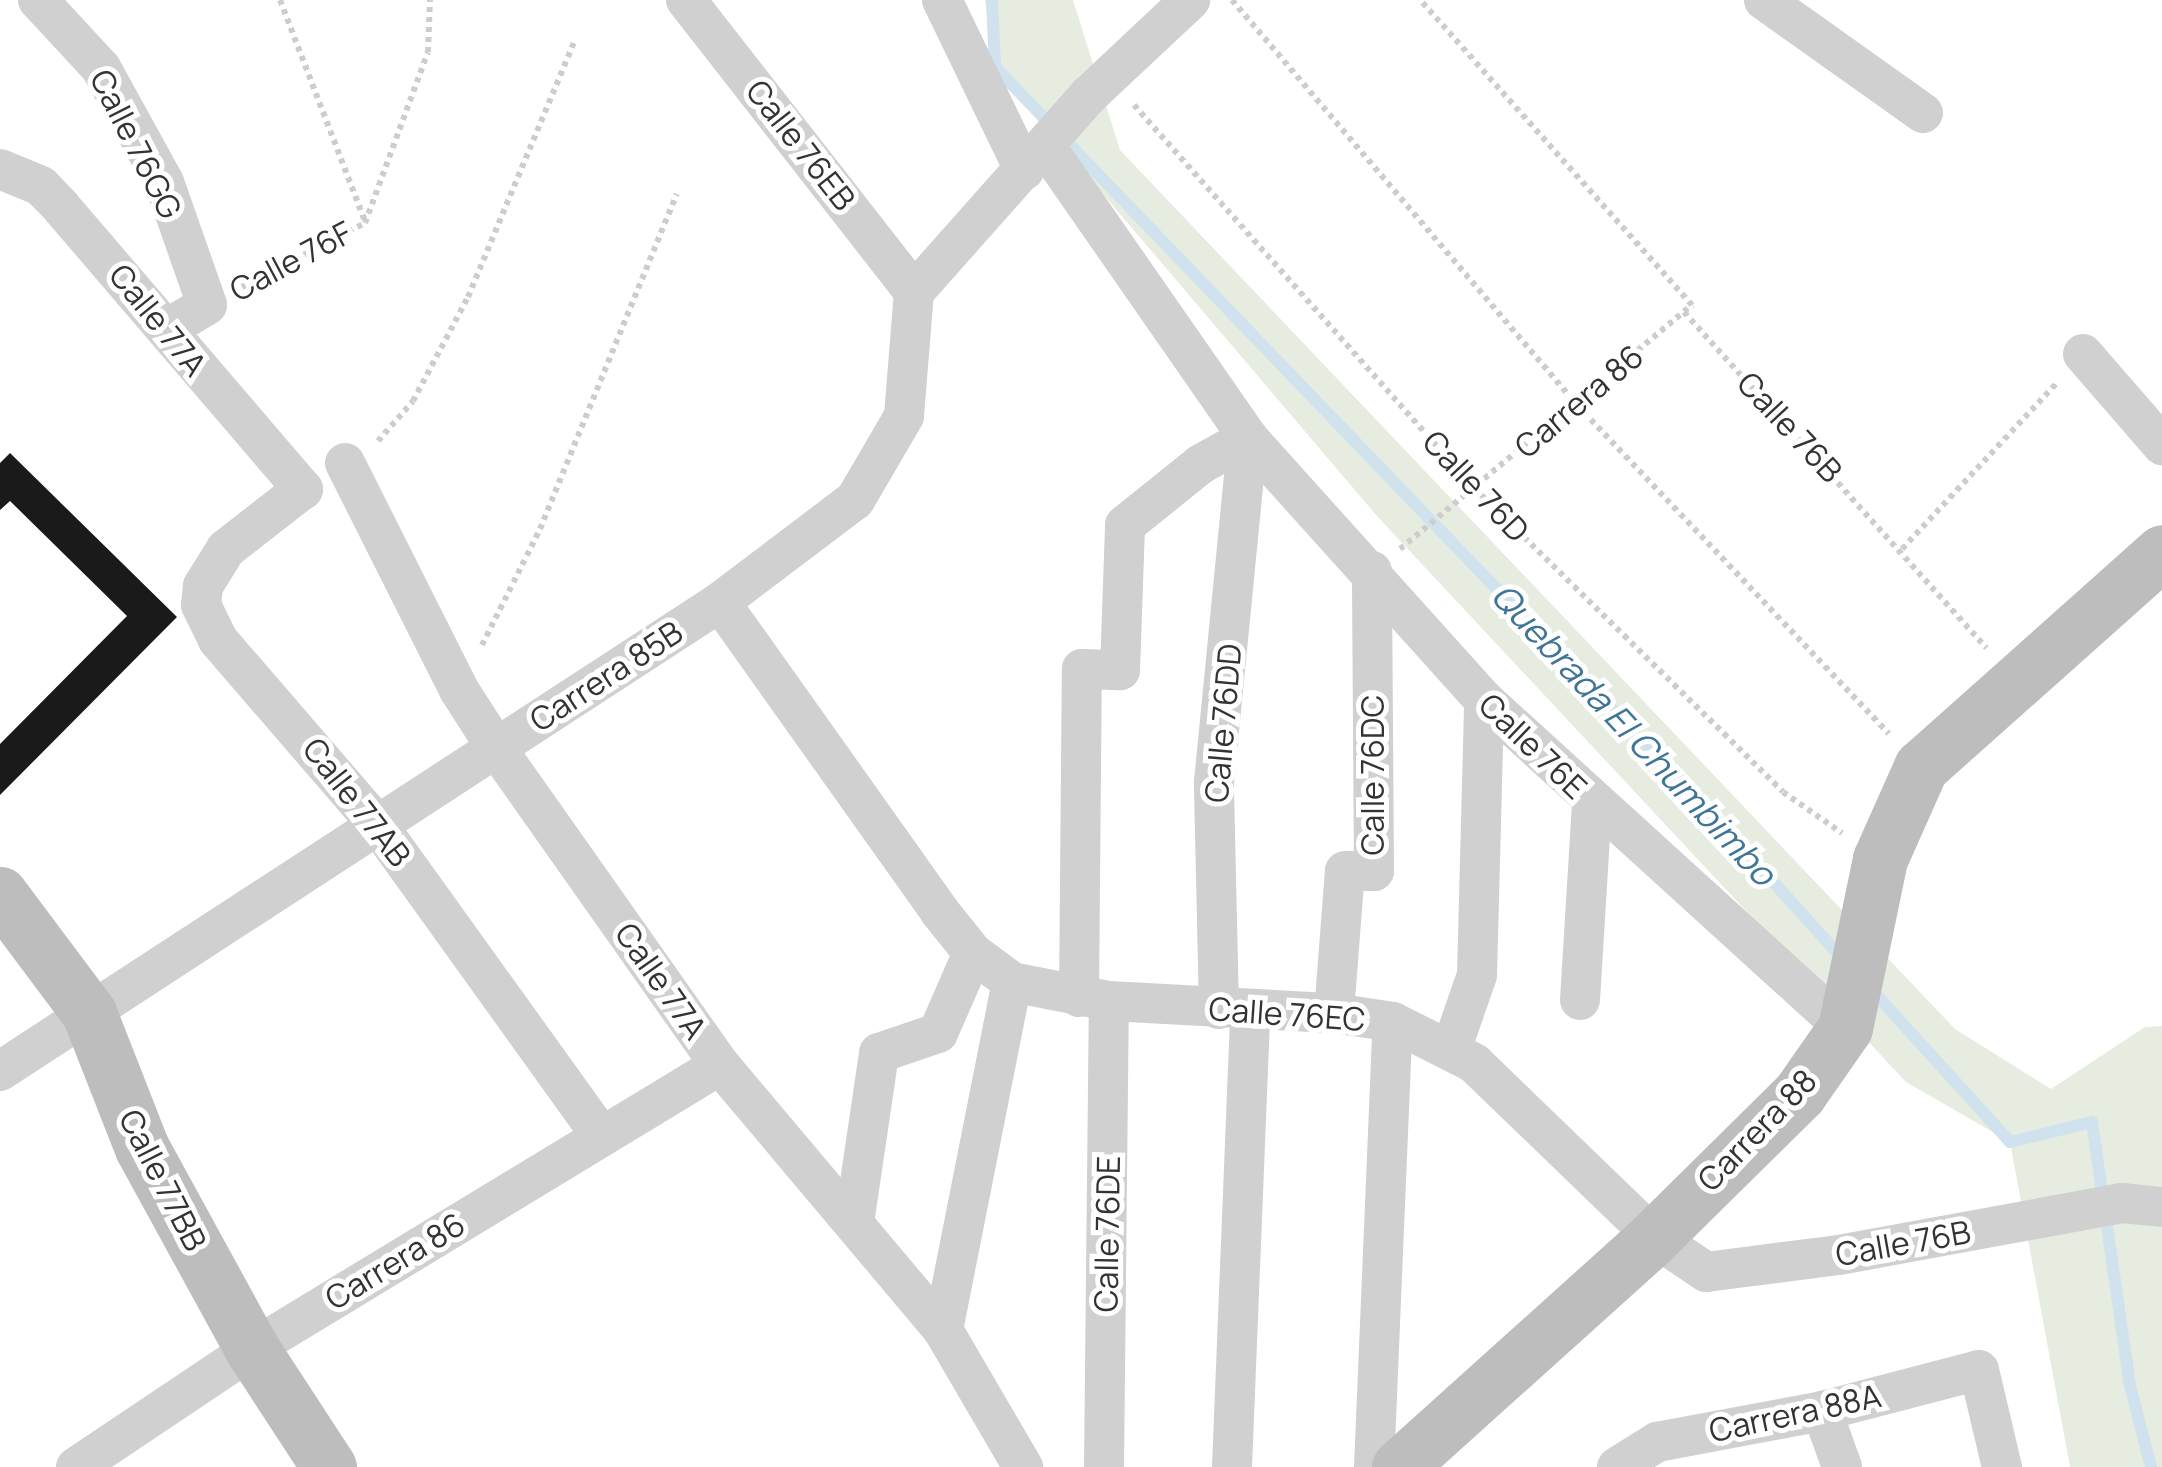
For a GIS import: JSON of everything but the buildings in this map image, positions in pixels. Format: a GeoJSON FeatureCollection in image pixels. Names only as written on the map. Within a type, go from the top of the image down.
{"type":"FeatureCollection","features":[{"type":"Feature","properties":{"kind":"street","name":"Calle 76GG"},"geometry":{"type":"LineString","coordinates":[[38,0],[110,85],[164,182],[207,305]]}},
{"type":"Feature","properties":{"kind":"street","name":"Calle 76EB"},"geometry":{"type":"LineString","coordinates":[[686,0],[914,292]]}},
{"type":"Feature","properties":{"kind":"street","name":"Calle 76E"},"geometry":{"type":"LineString","coordinates":[[942,0],[1035,159],[1248,438],[1372,571],[1484,700],[1592,803],[1854,989]]}},
{"type":"Feature","properties":{"kind":"street"},"geometry":{"type":"LineString","coordinates":[[914,292],[1108,76],[1190,0]]}},
{"type":"Feature","properties":{"kind":"street"},"geometry":{"type":"LineString","coordinates":[[1764,0],[1923,113]]}},
{"type":"Feature","properties":{"kind":"street","name":"Calle 77A"},"geometry":{"type":"LineString","coordinates":[[0,169],[41,186],[170,327],[220,398],[302,489]]}},
{"type":"Feature","properties":{"kind":"street","name":"Carrera 85B"},"geometry":{"type":"LineString","coordinates":[[0,1071],[380,828],[720,602],[855,500],[891,448],[911,384],[914,292]]}},
{"type":"Feature","properties":{"kind":"street","name":"Calle 76F"},"geometry":{"type":"LineString","coordinates":[[170,327],[207,305]]}},
{"type":"Feature","properties":{"kind":"street"},"geometry":{"type":"LineString","coordinates":[[2083,354],[2162,446]]}},
{"type":"Feature","properties":{"kind":"street"},"geometry":{"type":"LineString","coordinates":[[1094,999],[1082,669],[1120,670],[1125,525],[1201,464],[1248,438]]}},
{"type":"Feature","properties":{"kind":"street","name":"Calle 76DD"},"geometry":{"type":"LineString","coordinates":[[1232,1467],[1235,1009],[1214,782],[1248,438]]}},
{"type":"Feature","properties":{"kind":"street","name":"Calle 77A"},"geometry":{"type":"LineString","coordinates":[[344,463],[459,690],[497,749],[720,1065],[943,1330],[1023,1467]]}},
{"type":"Feature","properties":{"kind":"street","name":"Calle 77AB"},"geometry":{"type":"LineString","coordinates":[[302,489],[226,549],[203,586],[202,605],[218,640],[380,828],[602,1135]]}},
{"type":"Feature","properties":{"kind":"street","name":"Carrera 88"},"geometry":{"type":"LineString","coordinates":[[1399,1467],[1654,1237],[1800,1094],[1854,989],[1880,859],[1920,767],[2014,679],[2162,552]]}},
{"type":"Feature","properties":{"kind":"street","name":"Calle 76DC"},"geometry":{"type":"LineString","coordinates":[[1334,1013],[1345,871],[1374,870],[1372,571]]}},
{"type":"Feature","properties":{"kind":"street","name":"Calle 76EC"},"geometry":{"type":"LineString","coordinates":[[720,602],[973,953],[1012,982],[1094,999],[1334,1013],[1393,1022],[1451,1050],[1513,1094],[1654,1237]]}},
{"type":"Feature","properties":{"kind":"street"},"geometry":{"type":"LineString","coordinates":[[1451,1050],[1477,975],[1484,700]]}},
{"type":"Feature","properties":{"kind":"street"},"geometry":{"type":"LineString","coordinates":[[1580,1000],[1592,803]]}},
{"type":"Feature","properties":{"kind":"street","name":"Calle 77BB"},"geometry":{"type":"LineString","coordinates":[[0,894],[89,1013],[142,1148],[252,1349],[328,1467]]}},
{"type":"Feature","properties":{"kind":"street"},"geometry":{"type":"LineString","coordinates":[[854,1222],[879,1053],[938,1033],[973,953]]}},
{"type":"Feature","properties":{"kind":"street"},"geometry":{"type":"LineString","coordinates":[[943,1330],[1012,982]]}},
{"type":"Feature","properties":{"kind":"street","name":"Calle 76DE"},"geometry":{"type":"LineString","coordinates":[[1094,999],[1107,1246],[1104,1467]]}},
{"type":"Feature","properties":{"kind":"street"},"geometry":{"type":"LineString","coordinates":[[1374,1467],[1393,1022]]}},
{"type":"Feature","properties":{"kind":"street","name":"Carrera 86"},"geometry":{"type":"LineString","coordinates":[[76,1467],[252,1349],[720,1065]]}},
{"type":"Feature","properties":{"kind":"street","name":"Calle 76B"},"geometry":{"type":"LineString","coordinates":[[1654,1237],[1706,1272],[1840,1255],[2122,1202],[2162,1207]]}},
{"type":"Feature","properties":{"kind":"street","name":"Carrera 88A"},"geometry":{"type":"LineString","coordinates":[[1637,1462],[1657,1442],[1822,1411],[1978,1370],[2002,1467]]}},
{"type":"Feature","properties":{"kind":"street"},"geometry":{"type":"LineString","coordinates":[[1822,1411],[1842,1467]]}},
{"type":"Feature","properties":{"kind":"path"},"geometry":{"type":"LineString","coordinates":[[280,0],[365,223]]}},
{"type":"Feature","properties":{"kind":"path","name":"Calle 76F"},"geometry":{"type":"LineString","coordinates":[[207,305],[365,223],[428,52],[430,0]]}},
{"type":"Feature","properties":{"kind":"path"},"geometry":{"type":"LineString","coordinates":[[1232,0],[1578,405],[1920,767]]}},
{"type":"Feature","properties":{"kind":"path","name":"Carrera 86"},"geometry":{"type":"LineString","coordinates":[[1372,571],[1578,405],[1692,306],[1420,0]]}},
{"type":"Feature","properties":{"kind":"path"},"geometry":{"type":"LineString","coordinates":[[344,463],[377,442],[413,401],[468,298],[575,40]]}},
{"type":"Feature","properties":{"kind":"path","name":"Calle 76D"},"geometry":{"type":"LineString","coordinates":[[1108,76],[1474,488],[1783,792],[1880,859]]}},
{"type":"Feature","properties":{"kind":"path"},"geometry":{"type":"LineString","coordinates":[[459,690],[540,530],[677,194]]}},
{"type":"Feature","properties":{"kind":"path","name":"Calle 76B"},"geometry":{"type":"LineString","coordinates":[[1684,312],[1902,548],[2014,679]]}},
{"type":"Feature","properties":{"kind":"path"},"geometry":{"type":"LineString","coordinates":[[1902,548],[2083,354]]}},
{"type":"Feature","properties":{"kind":"shaded area"},"geometry":{"type":"Polygon","coordinates":[[[985,0],[1073,0],[1120,150],[1955,1029],[2051,1089],[2145,1027],[2162,1026],[2162,1467],[2070,1467],[2010,1142],[1906,1082],[1377,516],[995,67],[985,0]]]}},
{"type":"Feature","properties":{"kind":"waterway","name":"Quebrada El Chumbimbo"},"geometry":{"type":"LineString","coordinates":[[992,0],[995,67],[1691,791],[1843,959]]}},
{"type":"Feature","properties":{"kind":"waterway","name":"Quebrada El Chumbimbo"},"geometry":{"type":"LineString","coordinates":[[1870,988],[2010,1142],[2092,1122],[2130,1386],[2151,1467]]}}]}
